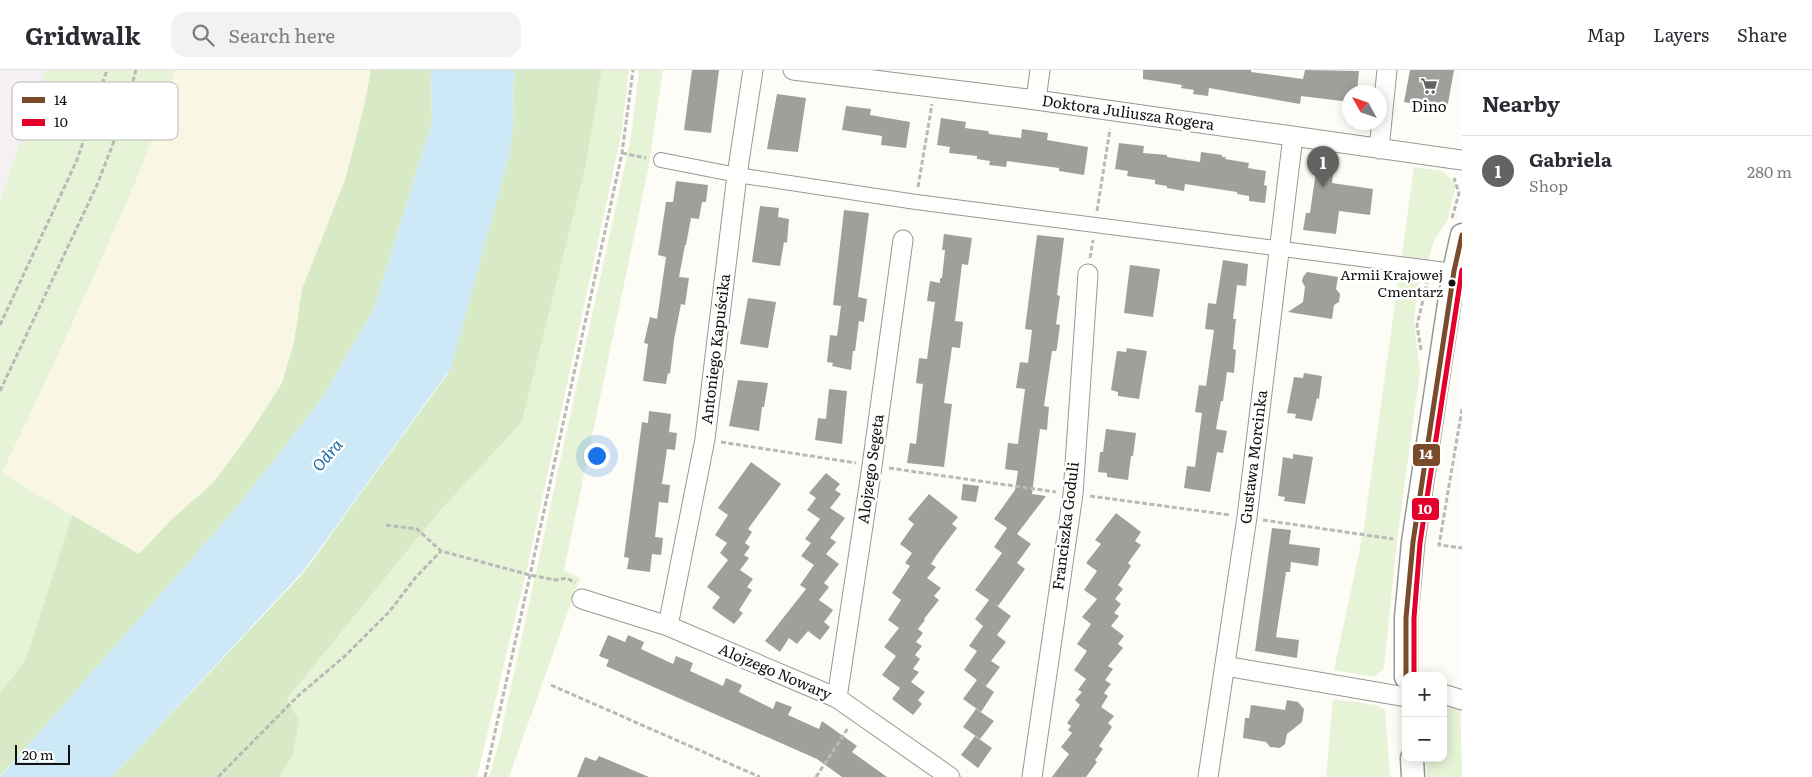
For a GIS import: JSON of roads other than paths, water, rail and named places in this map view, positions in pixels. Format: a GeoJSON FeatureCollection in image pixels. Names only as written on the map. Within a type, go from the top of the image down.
{"type":"FeatureCollection","features":[{"type":"Feature","properties":{"kind":"street","name":"Antoniego Kapuścika"},"geometry":{"type":"LineString","coordinates":[[668,626],[705,440],[737,175],[753,70]]}},
{"type":"Feature","properties":{"kind":"street","name":"Doktora Juliusza Rogera"},"geometry":{"type":"LineString","coordinates":[[793,70],[1112,110],[1294,136],[1379,149],[1458,168]]}},
{"type":"Feature","properties":{"kind":"street"},"geometry":{"type":"LineString","coordinates":[[1036,100],[1040,70]]}},
{"type":"Feature","properties":{"kind":"street"},"geometry":{"type":"LineString","coordinates":[[1379,149],[1387,70]]}},
{"type":"Feature","properties":{"kind":"street","name":"Gustawa Morcinka"},"geometry":{"type":"LineString","coordinates":[[1208,777],[1248,508],[1294,136]]}},
{"type":"Feature","properties":{"kind":"street"},"geometry":{"type":"LineString","coordinates":[[656,159],[737,175],[916,202],[1454,271]]}},
{"type":"Feature","properties":{"kind":"street"},"geometry":{"type":"LineString","coordinates":[[1406,672],[1406,618],[1413,542],[1454,271],[1456,230]]}},
{"type":"Feature","properties":{"kind":"street","name":"Alojzego Segeta"},"geometry":{"type":"LineString","coordinates":[[837,698],[903,240]]}},
{"type":"Feature","properties":{"kind":"street","name":"Franciszka Goduli"},"geometry":{"type":"LineString","coordinates":[[1032,777],[1072,494],[1088,274]]}},
{"type":"Feature","properties":{"kind":"street","name":"Alojzego Nowary"},"geometry":{"type":"LineString","coordinates":[[582,598],[668,626],[837,698],[950,777]]}},
{"type":"Feature","properties":{"kind":"street"},"geometry":{"type":"LineString","coordinates":[[1225,666],[1402,696]]}},
{"type":"Feature","properties":{"kind":"street"},"geometry":{"type":"LineString","coordinates":[[1447,695],[1462,700]]}},
{"type":"Feature","properties":{"kind":"street"},"geometry":{"type":"LineString","coordinates":[[1412,762],[1413,777]]}},
{"type":"Feature","properties":{"kind":"water","name":"Odra"},"geometry":{"type":"Polygon","coordinates":[[[431,70],[514,70],[513,127],[509,156],[451,368],[305,569],[112,777],[0,777],[238,506],[321,400],[374,309],[432,122],[431,70]]]}},
{"type":"Feature","properties":{"kind":"place","name":"Dino"},"geometry":{"type":"Point","coordinates":[1429,86]}},
{"type":"Feature","properties":{"kind":"place","name":"Gabriela"},"geometry":{"type":"Point","coordinates":[1323,187]}},
{"type":"Feature","properties":{"kind":"place","name":"Armii Krajowej Cmentarz"},"geometry":{"type":"Point","coordinates":[1452,283]}}]}
